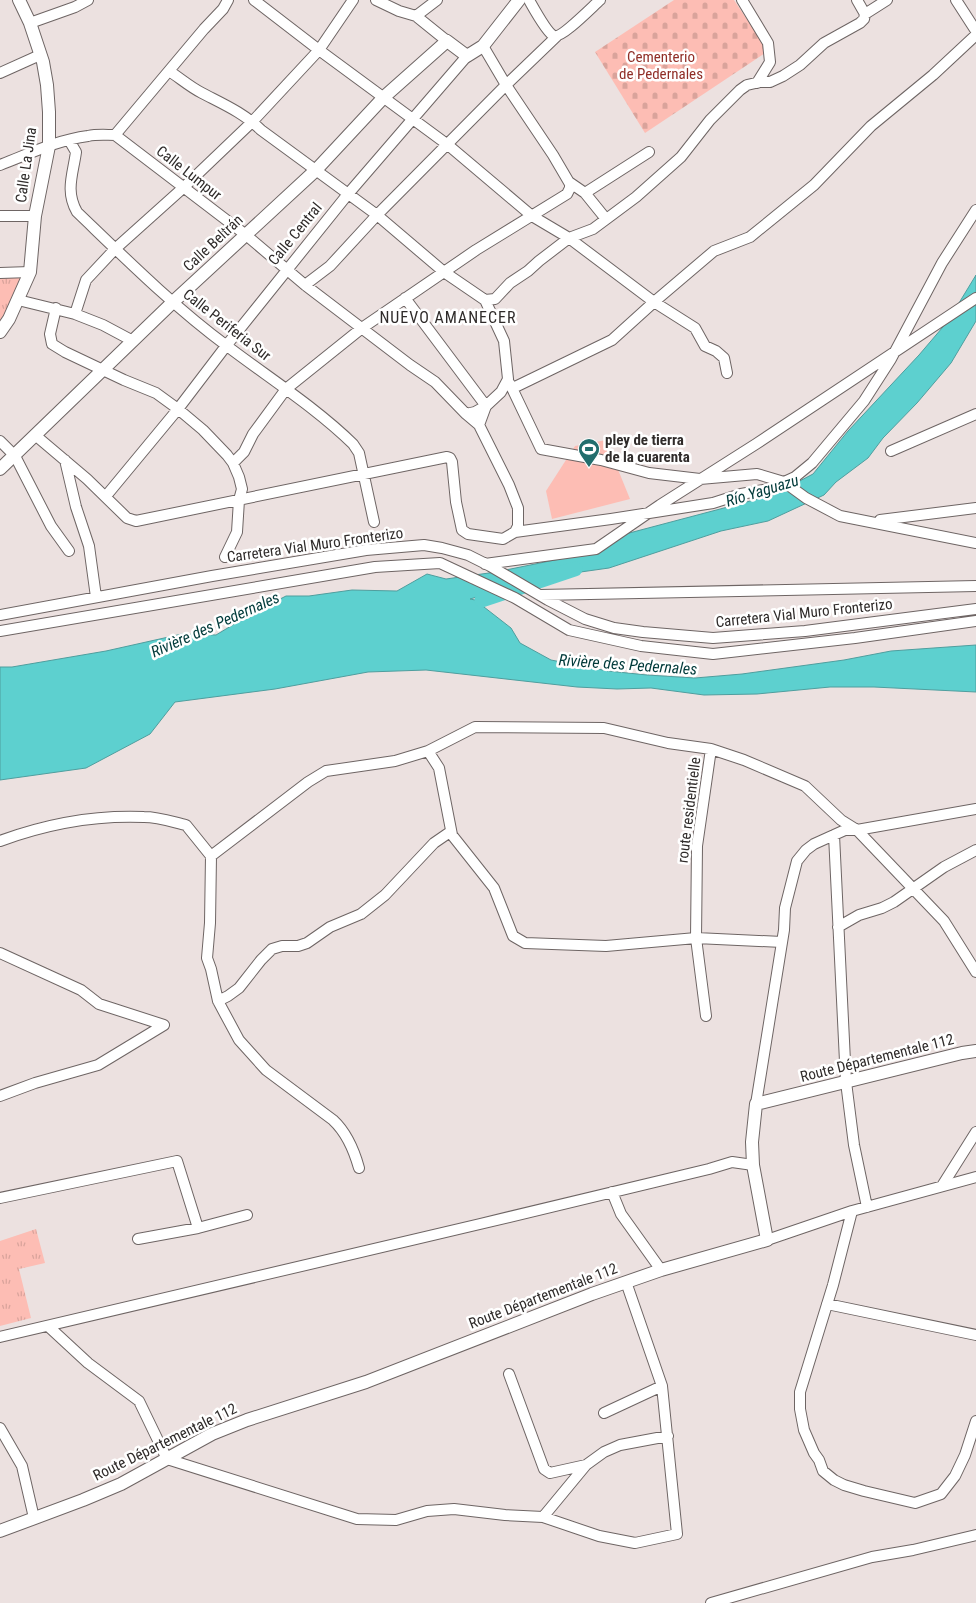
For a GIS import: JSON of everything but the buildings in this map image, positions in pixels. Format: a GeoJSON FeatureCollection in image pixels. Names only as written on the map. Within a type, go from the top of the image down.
{"type":"FeatureCollection","features":[{"type":"Feature","properties":{"kind":"main road","name":"Calle La Jina"},"geometry":{"type":"LineString","coordinates":[[0,331],[9,319],[30,272],[35,216],[49,146],[47,85],[30,23],[19,0]]}},
{"type":"Feature","properties":{"kind":"main road","name":"Calle Central"},"geometry":{"type":"LineString","coordinates":[[467,56],[483,46],[519,0]]}},
{"type":"Feature","properties":{"kind":"main road"},"geometry":{"type":"LineString","coordinates":[[447,41],[467,56]]}},
{"type":"Feature","properties":{"kind":"main road","name":"Calle Beltrán"},"geometry":{"type":"LineString","coordinates":[[0,469],[173,302],[316,170],[384,97],[447,41]]}},
{"type":"Feature","properties":{"kind":"main road","name":"Route Départementale 112"},"geometry":{"type":"LineString","coordinates":[[756,1104],[976,1051]]}},
{"type":"Feature","properties":{"kind":"main road"},"geometry":{"type":"LineString","coordinates":[[756,1104],[752,1142],[753,1165],[767,1240]]}},
{"type":"Feature","properties":{"kind":"main road","name":"Route Départementale 112"},"geometry":{"type":"LineString","coordinates":[[0,1531],[121,1484],[212,1434],[247,1420],[366,1382],[626,1282],[661,1270],[767,1240]]}},
{"type":"Feature","properties":{"kind":"street"},"geometry":{"type":"LineString","coordinates":[[30,23],[75,7],[88,0]]}},
{"type":"Feature","properties":{"kind":"street"},"geometry":{"type":"LineString","coordinates":[[0,165],[69,140],[89,136],[115,135],[223,9],[228,0]]}},
{"type":"Feature","properties":{"kind":"street"},"geometry":{"type":"LineString","coordinates":[[254,0],[412,120],[448,145],[532,216],[570,238],[654,302],[695,328],[705,346],[716,351],[724,358],[727,373]]}},
{"type":"Feature","properties":{"kind":"street"},"geometry":{"type":"LineString","coordinates":[[74,314],[86,280],[115,249],[252,122],[319,50],[353,0]]}},
{"type":"Feature","properties":{"kind":"street"},"geometry":{"type":"LineString","coordinates":[[376,0],[399,11],[416,16],[447,41]]}},
{"type":"Feature","properties":{"kind":"street"},"geometry":{"type":"LineString","coordinates":[[416,16],[437,0]]}},
{"type":"Feature","properties":{"kind":"street"},"geometry":{"type":"LineString","coordinates":[[529,0],[548,31],[557,36]]}},
{"type":"Feature","properties":{"kind":"street"},"geometry":{"type":"LineString","coordinates":[[306,285],[330,266],[377,216],[557,36],[567,30],[600,0]]}},
{"type":"Feature","properties":{"kind":"street"},"geometry":{"type":"LineString","coordinates":[[742,0],[768,43],[770,62],[757,83]]}},
{"type":"Feature","properties":{"kind":"street"},"geometry":{"type":"LineString","coordinates":[[857,0],[865,14]]}},
{"type":"Feature","properties":{"kind":"street"},"geometry":{"type":"LineString","coordinates":[[486,300],[495,299],[510,283],[570,238],[592,229],[636,197],[681,157],[710,120],[740,90],[748,85],[770,82],[795,68],[824,43],[860,23],[864,19],[865,14],[887,0]]}},
{"type":"Feature","properties":{"kind":"street"},"geometry":{"type":"LineString","coordinates":[[956,0],[976,31]]}},
{"type":"Feature","properties":{"kind":"street"},"geometry":{"type":"LineString","coordinates":[[466,414],[486,406],[510,383],[612,340],[714,251],[750,237],[814,185],[871,126],[933,75],[976,35]]}},
{"type":"Feature","properties":{"kind":"street"},"geometry":{"type":"LineString","coordinates":[[233,464],[244,452],[253,434],[286,389],[362,328],[405,298],[476,250],[567,194],[570,188],[569,182],[506,86],[483,46]]}},
{"type":"Feature","properties":{"kind":"street"},"geometry":{"type":"LineString","coordinates":[[0,73],[40,55]]}},
{"type":"Feature","properties":{"kind":"street","name":"Calle Central"},"geometry":{"type":"LineString","coordinates":[[106,496],[178,409],[348,194],[467,56]]}},
{"type":"Feature","properties":{"kind":"street"},"geometry":{"type":"LineString","coordinates":[[169,71],[200,92],[228,106],[252,122],[377,216],[444,272],[486,300],[504,341],[510,383],[541,449],[601,460],[649,473],[700,479],[757,474],[784,482],[806,498],[840,516],[976,543]]}},
{"type":"Feature","properties":{"kind":"street","name":"Calle Lumpur"},"geometry":{"type":"LineString","coordinates":[[115,135],[246,235],[306,285],[435,382],[479,425]]}},
{"type":"Feature","properties":{"kind":"street","name":"Calle Periferia Sur"},"geometry":{"type":"LineString","coordinates":[[69,140],[76,152],[69,190],[72,203],[77,212],[173,302],[226,346],[286,389],[353,444],[359,453],[374,522]]}},
{"type":"Feature","properties":{"kind":"street"},"geometry":{"type":"LineString","coordinates":[[585,193],[649,152]]}},
{"type":"Feature","properties":{"kind":"street"},"geometry":{"type":"LineString","coordinates":[[569,182],[585,193],[606,219]]}},
{"type":"Feature","properties":{"kind":"street"},"geometry":{"type":"LineString","coordinates":[[35,435],[106,496],[127,518],[136,520],[447,457],[452,462],[456,502],[462,530],[468,534],[503,539],[515,532],[713,503],[741,494],[769,489],[795,477],[812,463],[864,401],[891,359],[942,264],[976,210]]}},
{"type":"Feature","properties":{"kind":"street"},"geometry":{"type":"LineString","coordinates":[[0,216],[35,216]]}},
{"type":"Feature","properties":{"kind":"street"},"geometry":{"type":"LineString","coordinates":[[0,273],[30,272]]}},
{"type":"Feature","properties":{"kind":"street"},"geometry":{"type":"LineString","coordinates":[[405,298],[486,406]]}},
{"type":"Feature","properties":{"kind":"street"},"geometry":{"type":"LineString","coordinates":[[484,564],[596,549],[976,298]]}},
{"type":"Feature","properties":{"kind":"street"},"geometry":{"type":"LineString","coordinates":[[18,300],[74,314],[102,325],[133,341]]}},
{"type":"Feature","properties":{"kind":"street"},"geometry":{"type":"LineString","coordinates":[[56,308],[50,334],[52,344],[124,380],[156,393],[203,430],[233,464],[242,489],[237,532],[224,557]]}},
{"type":"Feature","properties":{"kind":"street"},"geometry":{"type":"LineString","coordinates":[[486,406],[479,425],[509,485],[518,508],[518,526],[515,532]]}},
{"type":"Feature","properties":{"kind":"street"},"geometry":{"type":"LineString","coordinates":[[891,451],[976,414]]}},
{"type":"Feature","properties":{"kind":"street"},"geometry":{"type":"LineString","coordinates":[[0,440],[15,456],[51,526],[70,551]]}},
{"type":"Feature","properties":{"kind":"street"},"geometry":{"type":"LineString","coordinates":[[66,460],[76,507],[89,546],[96,597]]}},
{"type":"Feature","properties":{"kind":"street"},"geometry":{"type":"LineString","coordinates":[[868,521],[976,508]]}},
{"type":"Feature","properties":{"kind":"street","name":"Carretera Vial Muro Fronterizo"},"geometry":{"type":"LineString","coordinates":[[0,615],[357,552],[424,545],[468,555],[584,619],[614,628],[643,632],[713,638],[805,631],[976,609]]}},
{"type":"Feature","properties":{"kind":"street","name":"Carretera Vial Muro Fronterizo"},"geometry":{"type":"LineString","coordinates":[[0,631],[375,567],[440,563],[516,598],[569,630],[641,646],[713,654],[855,638],[976,621]]}},
{"type":"Feature","properties":{"kind":"street"},"geometry":{"type":"LineString","coordinates":[[539,595],[976,586]]}},
{"type":"Feature","properties":{"kind":"street"},"geometry":{"type":"LineString","coordinates":[[211,856],[308,782],[326,771],[395,761],[428,751],[475,727],[604,728],[711,749],[744,760],[805,786],[842,820],[857,830],[944,921],[976,972]]}},
{"type":"Feature","properties":{"kind":"street","name":"route residentielle"},"geometry":{"type":"LineString","coordinates":[[706,1016],[696,938],[697,846],[711,749]]}},
{"type":"Feature","properties":{"kind":"street"},"geometry":{"type":"LineString","coordinates":[[428,751],[439,768],[450,832],[494,888],[509,928],[513,936],[519,941],[525,943],[606,946],[696,938],[782,942]]}},
{"type":"Feature","properties":{"kind":"street"},"geometry":{"type":"LineString","coordinates":[[756,1104],[782,942],[785,908],[797,861],[814,844],[845,830],[857,830],[976,809]]}},
{"type":"Feature","properties":{"kind":"street"},"geometry":{"type":"LineString","coordinates":[[0,841],[37,829],[85,819],[146,817],[186,825],[211,856],[210,924],[207,958],[218,1001],[239,1040],[266,1070],[343,1129],[360,1168]]}},
{"type":"Feature","properties":{"kind":"street"},"geometry":{"type":"LineString","coordinates":[[218,1001],[239,988],[272,949],[307,943],[330,927],[362,914],[385,895],[434,843],[450,832]]}},
{"type":"Feature","properties":{"kind":"street"},"geometry":{"type":"LineString","coordinates":[[834,835],[846,1082],[854,1145],[867,1207]]}},
{"type":"Feature","properties":{"kind":"street"},"geometry":{"type":"LineString","coordinates":[[838,927],[859,916],[882,908],[914,889],[944,867],[976,850]]}},
{"type":"Feature","properties":{"kind":"street"},"geometry":{"type":"LineString","coordinates":[[0,953],[81,990],[99,1004],[164,1025],[98,1066],[35,1083],[0,1096]]}},
{"type":"Feature","properties":{"kind":"street"},"geometry":{"type":"LineString","coordinates":[[942,1186],[976,1132]]}},
{"type":"Feature","properties":{"kind":"street"},"geometry":{"type":"LineString","coordinates":[[0,1198],[177,1161],[198,1228]]}},
{"type":"Feature","properties":{"kind":"street"},"geometry":{"type":"LineString","coordinates":[[0,1337],[732,1162],[753,1165]]}},
{"type":"Feature","properties":{"kind":"street"},"geometry":{"type":"LineString","coordinates":[[767,1240],[852,1211],[976,1177]]}},
{"type":"Feature","properties":{"kind":"street"},"geometry":{"type":"LineString","coordinates":[[612,1192],[621,1214],[661,1270]]}},
{"type":"Feature","properties":{"kind":"street"},"geometry":{"type":"LineString","coordinates":[[852,1211],[827,1304],[800,1392],[800,1409],[804,1430],[824,1471],[834,1480],[864,1491],[914,1503],[941,1494],[955,1476],[965,1455],[976,1421]]}},
{"type":"Feature","properties":{"kind":"street"},"geometry":{"type":"LineString","coordinates":[[138,1239],[198,1228],[248,1215]]}},
{"type":"Feature","properties":{"kind":"street"},"geometry":{"type":"LineString","coordinates":[[48,1326],[88,1363],[139,1401],[167,1459],[357,1519],[396,1520],[426,1511],[454,1509],[543,1517],[599,1536],[634,1543],[676,1534],[662,1386],[626,1282]]}},
{"type":"Feature","properties":{"kind":"street"},"geometry":{"type":"LineString","coordinates":[[827,1304],[976,1335]]}},
{"type":"Feature","properties":{"kind":"street"},"geometry":{"type":"LineString","coordinates":[[509,1374],[544,1470],[550,1473],[586,1465]]}},
{"type":"Feature","properties":{"kind":"street"},"geometry":{"type":"LineString","coordinates":[[604,1413],[662,1386]]}},
{"type":"Feature","properties":{"kind":"street"},"geometry":{"type":"LineString","coordinates":[[0,1428],[22,1466],[34,1518]]}},
{"type":"Feature","properties":{"kind":"street"},"geometry":{"type":"LineString","coordinates":[[543,1517],[586,1465],[604,1452],[620,1445],[668,1436]]}},
{"type":"Feature","properties":{"kind":"street"},"geometry":{"type":"LineString","coordinates":[[711,1603],[872,1557],[913,1550],[976,1535]]}},
{"type":"Feature","properties":{"kind":"green space","name":"Cementerio de Pedernales"},"geometry":{"type":"Polygon","coordinates":[[[674,0],[734,0],[768,51],[645,133],[595,52],[674,0]]]}},
{"type":"Feature","properties":{"kind":"green space"},"geometry":{"type":"Polygon","coordinates":[[[26,272],[0,331],[0,273],[26,272]]]}},
{"type":"Feature","properties":{"kind":"green space","name":"pley de tierra de la cuarenta"},"geometry":{"type":"Polygon","coordinates":[[[606,440],[630,499],[552,519],[546,491],[575,446],[606,440]]]}},
{"type":"Feature","properties":{"kind":"green space"},"geometry":{"type":"Polygon","coordinates":[[[36,1229],[45,1263],[19,1269],[31,1318],[0,1326],[0,1241],[36,1229]]]}},
{"type":"Feature","properties":{"kind":"water"},"geometry":{"type":"Polygon","coordinates":[[[976,275],[976,321],[951,363],[917,403],[883,438],[868,458],[836,482],[824,495],[768,521],[721,531],[609,568],[545,577],[470,599],[475,600],[511,628],[520,643],[551,660],[608,671],[647,675],[695,678],[742,674],[844,660],[891,651],[976,645],[976,692],[874,687],[830,687],[757,694],[704,695],[651,688],[577,687],[426,670],[368,672],[275,689],[175,702],[150,734],[86,768],[0,780],[0,667],[12,667],[106,651],[182,634],[216,635],[286,596],[309,596],[352,590],[397,591],[427,574],[446,579],[496,572],[589,553],[618,536],[773,495],[813,474],[848,431],[948,321],[976,275]]]}},
{"type":"Feature","properties":{"kind":"waterway","name":"Río Yaguazu"},"geometry":{"type":"LineString","coordinates":[[482,600],[575,569]]}},
{"type":"Feature","properties":{"kind":"place","name":"pley de tierra de la cuarenta"},"geometry":{"type":"Point","coordinates":[589,468]}},
{"type":"Feature","properties":{"kind":"district","name":"NUEVO AMANECER"},"geometry":{"type":"Point","coordinates":[448,317]}},
{"type":"Feature","properties":{"kind":"water label","name":"Rivière des Pedernales"},"geometry":{"type":"Point","coordinates":[215,624]}},
{"type":"Feature","properties":{"kind":"water label","name":"Rivière des Pedernales"},"geometry":{"type":"Point","coordinates":[628,664]}}]}
